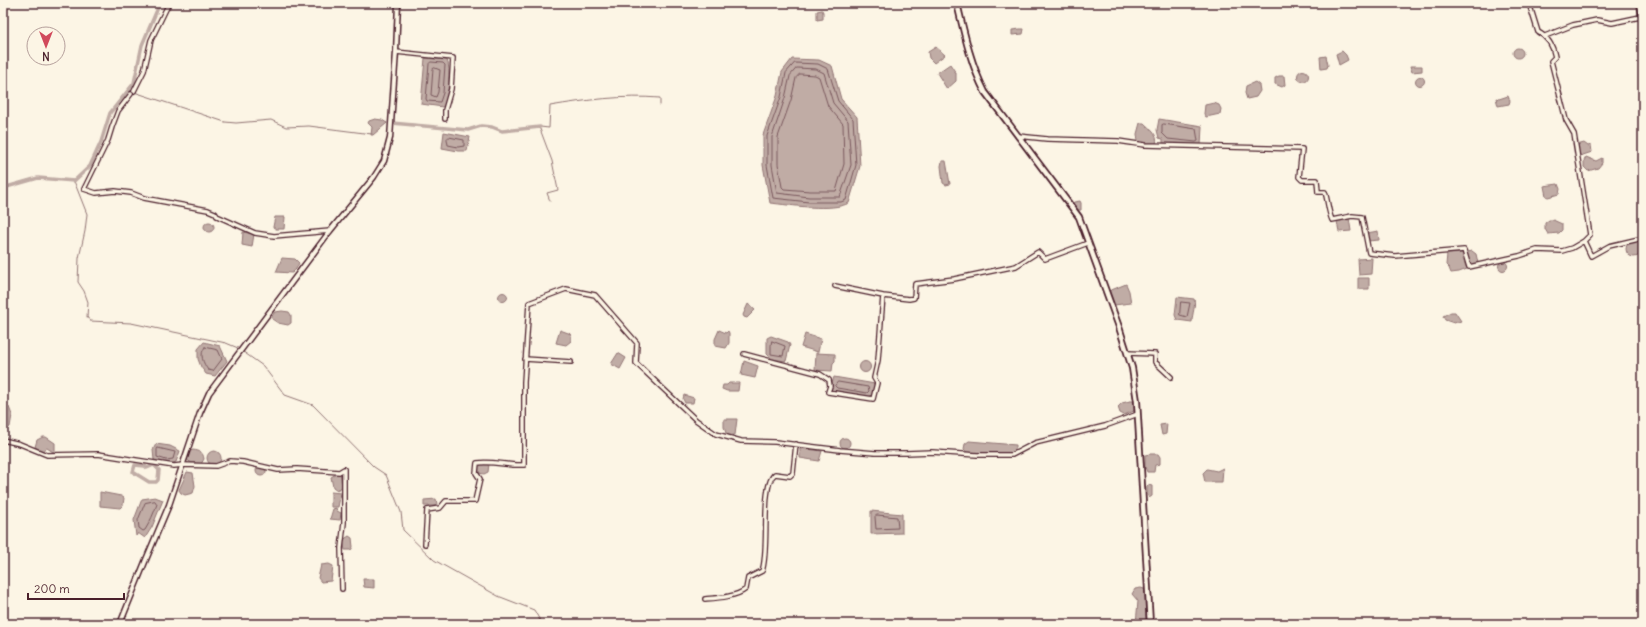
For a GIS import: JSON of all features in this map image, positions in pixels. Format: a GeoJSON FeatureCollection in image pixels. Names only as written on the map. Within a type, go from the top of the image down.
{"type":"FeatureCollection","features":[{"type":"Feature","properties":{"kind":"main road"},"geometry":{"type":"LineString","coordinates":[[957,3],[964,33],[979,81],[985,92],[1079,217],[1132,368],[1138,414],[1150,624]]}},
{"type":"Feature","properties":{"kind":"street"},"geometry":{"type":"LineString","coordinates":[[169,3],[151,40],[144,71],[132,92],[118,111],[108,140],[84,189],[96,193],[115,191],[131,193],[144,198],[208,210],[217,216],[254,233],[274,236],[330,231]]}},
{"type":"Feature","properties":{"kind":"street"},"geometry":{"type":"LineString","coordinates":[[120,623],[144,562],[169,505],[200,413],[209,392],[236,354],[330,231],[374,177],[384,161],[390,138],[398,3]]}},
{"type":"Feature","properties":{"kind":"street"},"geometry":{"type":"LineString","coordinates":[[1018,136],[1118,141],[1145,145],[1302,149],[1299,177],[1302,180],[1317,180],[1318,192],[1325,192],[1328,200],[1329,214],[1332,220],[1352,216],[1362,217],[1369,253],[1395,256],[1464,250],[1469,268],[1520,256],[1537,250],[1562,251],[1572,248],[1584,241],[1590,235],[1574,134],[1566,120],[1562,108],[1551,61],[1555,57],[1553,49],[1545,36],[1538,32],[1529,3]]}},
{"type":"Feature","properties":{"kind":"street"},"geometry":{"type":"LineString","coordinates":[[1545,36],[1573,25],[1597,20],[1612,23],[1640,17],[1642,14],[1639,3]]}},
{"type":"Feature","properties":{"kind":"street"},"geometry":{"type":"LineString","coordinates":[[396,52],[453,58],[451,89],[445,110],[445,120]]}},
{"type":"Feature","properties":{"kind":"street"},"geometry":{"type":"LineString","coordinates":[[1584,241],[1591,256],[1609,246],[1643,238]]}},
{"type":"Feature","properties":{"kind":"street"},"geometry":{"type":"LineString","coordinates":[[835,286],[908,300],[914,298],[915,284],[954,279],[1016,266],[1038,252],[1045,259],[1088,243]]}},
{"type":"Feature","properties":{"kind":"street"},"geometry":{"type":"LineString","coordinates":[[425,544],[428,510],[440,508],[446,501],[475,500],[480,479],[476,472],[478,463],[494,462],[513,466],[524,465],[525,359],[529,303],[566,289],[595,295],[637,343],[636,363],[696,420],[716,434],[741,441],[796,444],[840,450],[906,454],[932,452],[977,456],[1012,455],[1035,442],[1105,426],[1138,414]]}},
{"type":"Feature","properties":{"kind":"street"},"geometry":{"type":"LineString","coordinates":[[744,354],[820,374],[829,380],[830,386],[828,392],[873,399],[877,383],[874,378],[878,360],[883,296]]}},
{"type":"Feature","properties":{"kind":"street"},"geometry":{"type":"LineString","coordinates":[[1127,353],[1155,354],[1155,362],[1171,377]]}},
{"type":"Feature","properties":{"kind":"street"},"geometry":{"type":"LineString","coordinates":[[525,359],[571,362]]}},
{"type":"Feature","properties":{"kind":"street"},"geometry":{"type":"LineString","coordinates":[[3,440],[20,444],[47,455],[98,454],[174,466],[182,464],[216,466],[230,461],[243,462],[278,470],[297,469],[339,472],[344,469],[342,589]]}},
{"type":"Feature","properties":{"kind":"street"},"geometry":{"type":"LineString","coordinates":[[705,599],[723,597],[743,592],[746,589],[748,578],[762,571],[765,564],[766,505],[770,480],[775,474],[790,476],[793,472],[796,444]]}},
{"type":"Feature","properties":{"kind":"water"},"geometry":{"type":"Polygon","coordinates":[[[822,10],[823,19],[817,20],[817,11],[822,10]]]}},
{"type":"Feature","properties":{"kind":"water"},"geometry":{"type":"Polygon","coordinates":[[[1024,29],[1023,34],[1012,35],[1012,30],[1024,29]]]}},
{"type":"Feature","properties":{"kind":"water"},"geometry":{"type":"Polygon","coordinates":[[[936,47],[945,55],[934,63],[929,58],[928,52],[936,47]]]}},
{"type":"Feature","properties":{"kind":"water"},"geometry":{"type":"Polygon","coordinates":[[[1516,48],[1520,48],[1522,49],[1522,57],[1516,58],[1513,55],[1513,51],[1516,48]]]}},
{"type":"Feature","properties":{"kind":"water"},"geometry":{"type":"Polygon","coordinates":[[[1342,51],[1348,60],[1339,65],[1336,54],[1342,51]]]}},
{"type":"Feature","properties":{"kind":"water"},"geometry":{"type":"Polygon","coordinates":[[[1326,56],[1328,65],[1327,68],[1321,69],[1320,57],[1326,56]]]}},
{"type":"Feature","properties":{"kind":"water"},"geometry":{"type":"Polygon","coordinates":[[[425,58],[447,60],[449,84],[447,97],[443,107],[421,104],[425,58]]]}},
{"type":"Feature","properties":{"kind":"water"},"geometry":{"type":"Polygon","coordinates":[[[792,59],[819,60],[832,66],[841,99],[857,117],[860,166],[849,203],[842,206],[822,207],[770,203],[763,165],[763,135],[777,96],[782,72],[792,59]]]}},
{"type":"Feature","properties":{"kind":"water"},"geometry":{"type":"Polygon","coordinates":[[[950,64],[956,73],[956,81],[947,89],[937,73],[950,64]]]}},
{"type":"Feature","properties":{"kind":"water"},"geometry":{"type":"Polygon","coordinates":[[[1410,66],[1422,66],[1422,71],[1412,72],[1410,66]]]}},
{"type":"Feature","properties":{"kind":"water"},"geometry":{"type":"Polygon","coordinates":[[[1303,70],[1307,72],[1309,76],[1307,80],[1303,82],[1299,80],[1297,76],[1299,72],[1303,70]]]}},
{"type":"Feature","properties":{"kind":"water"},"geometry":{"type":"Polygon","coordinates":[[[1284,76],[1285,85],[1282,87],[1275,84],[1275,78],[1284,76]]]}},
{"type":"Feature","properties":{"kind":"water"},"geometry":{"type":"Polygon","coordinates":[[[1420,76],[1425,81],[1420,86],[1415,81],[1420,76]]]}},
{"type":"Feature","properties":{"kind":"water"},"geometry":{"type":"Polygon","coordinates":[[[1255,82],[1259,85],[1260,91],[1256,97],[1247,99],[1245,93],[1246,86],[1255,82]]]}},
{"type":"Feature","properties":{"kind":"water"},"geometry":{"type":"Polygon","coordinates":[[[1508,96],[1510,101],[1509,104],[1498,106],[1496,98],[1499,99],[1508,96]]]}},
{"type":"Feature","properties":{"kind":"water"},"geometry":{"type":"Polygon","coordinates":[[[1214,103],[1219,105],[1221,109],[1220,114],[1206,117],[1204,114],[1205,105],[1214,103]]]}},
{"type":"Feature","properties":{"kind":"water"},"geometry":{"type":"Polygon","coordinates":[[[375,119],[382,120],[387,123],[371,135],[372,127],[368,123],[369,121],[375,119]]]}},
{"type":"Feature","properties":{"kind":"water"},"geometry":{"type":"Polygon","coordinates":[[[1159,119],[1202,126],[1201,146],[1163,143],[1163,139],[1159,138],[1157,130],[1159,119]]]}},
{"type":"Feature","properties":{"kind":"water"},"geometry":{"type":"Polygon","coordinates":[[[1140,123],[1144,123],[1153,132],[1157,141],[1156,144],[1143,144],[1138,141],[1137,134],[1140,123]]]}},
{"type":"Feature","properties":{"kind":"water"},"geometry":{"type":"Polygon","coordinates":[[[444,132],[470,137],[467,151],[442,148],[444,132]]]}},
{"type":"Feature","properties":{"kind":"water"},"geometry":{"type":"Polygon","coordinates":[[[1584,143],[1588,146],[1591,145],[1592,152],[1580,156],[1577,145],[1584,143]]]}},
{"type":"Feature","properties":{"kind":"water"},"geometry":{"type":"Polygon","coordinates":[[[1586,157],[1596,161],[1602,158],[1602,163],[1598,168],[1588,171],[1584,167],[1586,157]]]}},
{"type":"Feature","properties":{"kind":"water"},"geometry":{"type":"Polygon","coordinates":[[[942,161],[946,161],[950,184],[946,185],[943,183],[941,166],[942,161]]]}},
{"type":"Feature","properties":{"kind":"water"},"geometry":{"type":"Polygon","coordinates":[[[1558,184],[1560,189],[1559,194],[1548,197],[1546,196],[1544,186],[1558,184]]]}},
{"type":"Feature","properties":{"kind":"water"},"geometry":{"type":"Polygon","coordinates":[[[1080,201],[1081,210],[1075,210],[1072,205],[1074,202],[1080,201]]]}},
{"type":"Feature","properties":{"kind":"water"},"geometry":{"type":"Polygon","coordinates":[[[275,217],[285,217],[284,229],[276,229],[273,227],[275,217]]]}},
{"type":"Feature","properties":{"kind":"water"},"geometry":{"type":"Polygon","coordinates":[[[1349,218],[1351,231],[1339,232],[1337,221],[1349,218]]]}},
{"type":"Feature","properties":{"kind":"water"},"geometry":{"type":"Polygon","coordinates":[[[1549,220],[1562,224],[1562,230],[1559,233],[1548,234],[1545,229],[1545,223],[1549,220]]]}},
{"type":"Feature","properties":{"kind":"water"},"geometry":{"type":"Polygon","coordinates":[[[209,222],[214,227],[209,232],[204,227],[209,222]]]}},
{"type":"Feature","properties":{"kind":"water"},"geometry":{"type":"Polygon","coordinates":[[[1378,231],[1379,240],[1368,241],[1367,233],[1378,231]]]}},
{"type":"Feature","properties":{"kind":"water"},"geometry":{"type":"Polygon","coordinates":[[[243,232],[254,234],[252,247],[242,245],[243,232]]]}},
{"type":"Feature","properties":{"kind":"water"},"geometry":{"type":"Polygon","coordinates":[[[1631,241],[1637,241],[1642,246],[1640,255],[1637,257],[1631,257],[1626,252],[1626,246],[1631,241]]]}},
{"type":"Feature","properties":{"kind":"water"},"geometry":{"type":"Polygon","coordinates":[[[1472,251],[1476,254],[1478,263],[1471,266],[1466,254],[1472,251]]]}},
{"type":"Feature","properties":{"kind":"water"},"geometry":{"type":"Polygon","coordinates":[[[1463,253],[1463,259],[1467,269],[1451,273],[1446,265],[1447,254],[1463,253]]]}},
{"type":"Feature","properties":{"kind":"water"},"geometry":{"type":"Polygon","coordinates":[[[282,258],[295,259],[299,263],[292,273],[276,272],[282,258]]]}},
{"type":"Feature","properties":{"kind":"water"},"geometry":{"type":"Polygon","coordinates":[[[1372,258],[1371,274],[1359,275],[1358,259],[1372,258]]]}},
{"type":"Feature","properties":{"kind":"water"},"geometry":{"type":"Polygon","coordinates":[[[1503,261],[1508,266],[1503,271],[1498,266],[1503,261]]]}},
{"type":"Feature","properties":{"kind":"water"},"geometry":{"type":"Polygon","coordinates":[[[1358,278],[1369,278],[1369,289],[1358,289],[1358,278]]]}},
{"type":"Feature","properties":{"kind":"water"},"geometry":{"type":"Polygon","coordinates":[[[1126,284],[1131,303],[1114,305],[1109,291],[1126,284]]]}},
{"type":"Feature","properties":{"kind":"water"},"geometry":{"type":"Polygon","coordinates":[[[503,292],[508,297],[503,302],[498,297],[503,292]]]}},
{"type":"Feature","properties":{"kind":"water"},"geometry":{"type":"Polygon","coordinates":[[[1177,297],[1194,299],[1195,304],[1192,322],[1177,320],[1175,315],[1177,297]]]}},
{"type":"Feature","properties":{"kind":"water"},"geometry":{"type":"Polygon","coordinates":[[[748,304],[755,310],[747,318],[743,315],[748,304]]]}},
{"type":"Feature","properties":{"kind":"water"},"geometry":{"type":"Polygon","coordinates":[[[275,312],[289,312],[291,315],[291,323],[288,325],[278,323],[272,319],[275,312]]]}},
{"type":"Feature","properties":{"kind":"water"},"geometry":{"type":"Polygon","coordinates":[[[1451,312],[1455,312],[1461,321],[1454,323],[1445,320],[1443,316],[1451,312]]]}},
{"type":"Feature","properties":{"kind":"water"},"geometry":{"type":"Polygon","coordinates":[[[560,330],[571,334],[571,341],[566,345],[556,343],[560,330]]]}},
{"type":"Feature","properties":{"kind":"water"},"geometry":{"type":"Polygon","coordinates":[[[719,330],[726,333],[728,331],[729,333],[729,343],[726,348],[715,346],[715,339],[719,330]]]}},
{"type":"Feature","properties":{"kind":"water"},"geometry":{"type":"Polygon","coordinates":[[[805,334],[821,339],[818,352],[801,347],[805,334]]]}},
{"type":"Feature","properties":{"kind":"water"},"geometry":{"type":"Polygon","coordinates":[[[771,336],[788,342],[790,345],[786,361],[772,359],[767,354],[767,338],[771,336]]]}},
{"type":"Feature","properties":{"kind":"water"},"geometry":{"type":"Polygon","coordinates":[[[204,342],[220,346],[227,361],[215,376],[206,374],[198,359],[198,349],[204,342]]]}},
{"type":"Feature","properties":{"kind":"water"},"geometry":{"type":"Polygon","coordinates":[[[618,353],[626,358],[620,369],[611,364],[618,353]]]}},
{"type":"Feature","properties":{"kind":"water"},"geometry":{"type":"Polygon","coordinates":[[[816,353],[835,354],[835,361],[833,363],[832,371],[815,370],[816,353]]]}},
{"type":"Feature","properties":{"kind":"water"},"geometry":{"type":"Polygon","coordinates":[[[744,361],[758,366],[755,378],[741,375],[744,361]]]}},
{"type":"Feature","properties":{"kind":"water"},"geometry":{"type":"Polygon","coordinates":[[[865,361],[869,363],[871,367],[869,371],[865,373],[861,371],[859,367],[861,363],[865,361]]]}},
{"type":"Feature","properties":{"kind":"water"},"geometry":{"type":"Polygon","coordinates":[[[834,377],[875,384],[872,397],[830,391],[834,377]]]}},
{"type":"Feature","properties":{"kind":"water"},"geometry":{"type":"Polygon","coordinates":[[[729,383],[739,383],[738,391],[727,391],[722,389],[723,385],[727,385],[729,383]]]}},
{"type":"Feature","properties":{"kind":"water"},"geometry":{"type":"Polygon","coordinates":[[[684,395],[694,398],[693,403],[685,403],[683,399],[684,395]]]}},
{"type":"Feature","properties":{"kind":"water"},"geometry":{"type":"Polygon","coordinates":[[[1133,401],[1135,404],[1134,411],[1124,415],[1120,413],[1118,407],[1122,403],[1133,401]]]}},
{"type":"Feature","properties":{"kind":"water"},"geometry":{"type":"Polygon","coordinates":[[[6,407],[9,407],[12,415],[10,427],[6,429],[3,427],[3,410],[6,407]]]}},
{"type":"Feature","properties":{"kind":"water"},"geometry":{"type":"Polygon","coordinates":[[[724,419],[737,419],[735,435],[727,436],[724,427],[724,419]]]}},
{"type":"Feature","properties":{"kind":"water"},"geometry":{"type":"Polygon","coordinates":[[[1167,424],[1166,434],[1162,435],[1160,425],[1167,424]]]}},
{"type":"Feature","properties":{"kind":"water"},"geometry":{"type":"Polygon","coordinates":[[[46,437],[55,443],[55,451],[53,452],[47,448],[42,451],[35,447],[37,440],[46,437]]]}},
{"type":"Feature","properties":{"kind":"water"},"geometry":{"type":"Polygon","coordinates":[[[843,438],[847,438],[849,439],[849,447],[843,448],[840,445],[840,441],[843,438]]]}},
{"type":"Feature","properties":{"kind":"water"},"geometry":{"type":"Polygon","coordinates":[[[969,441],[1016,445],[1016,448],[1012,453],[967,453],[964,449],[965,444],[969,441]]]}},
{"type":"Feature","properties":{"kind":"water"},"geometry":{"type":"Polygon","coordinates":[[[156,444],[170,446],[180,451],[176,462],[170,464],[154,460],[153,450],[156,444]]]}},
{"type":"Feature","properties":{"kind":"water"},"geometry":{"type":"Polygon","coordinates":[[[800,448],[822,451],[819,461],[800,458],[800,448]]]}},
{"type":"Feature","properties":{"kind":"water"},"geometry":{"type":"Polygon","coordinates":[[[193,450],[202,453],[204,459],[201,464],[192,463],[187,460],[190,451],[193,450]]]}},
{"type":"Feature","properties":{"kind":"water"},"geometry":{"type":"Polygon","coordinates":[[[214,451],[219,453],[221,458],[219,463],[214,465],[209,463],[207,458],[209,453],[214,451]]]}},
{"type":"Feature","properties":{"kind":"water"},"geometry":{"type":"Polygon","coordinates":[[[1158,454],[1160,457],[1160,464],[1155,465],[1154,472],[1147,472],[1145,467],[1145,455],[1158,454]]]}},
{"type":"Feature","properties":{"kind":"water"},"geometry":{"type":"Polygon","coordinates":[[[481,463],[489,464],[488,472],[484,474],[479,473],[478,467],[481,463]]]}},
{"type":"Feature","properties":{"kind":"water"},"geometry":{"type":"Polygon","coordinates":[[[259,466],[263,466],[266,471],[263,476],[259,476],[256,473],[256,469],[259,466]]]}},
{"type":"Feature","properties":{"kind":"water"},"geometry":{"type":"Polygon","coordinates":[[[1223,468],[1222,482],[1205,482],[1203,473],[1207,469],[1217,471],[1223,468]]]}},
{"type":"Feature","properties":{"kind":"water"},"geometry":{"type":"Polygon","coordinates":[[[187,472],[193,473],[195,486],[193,493],[185,495],[179,490],[187,472]]]}},
{"type":"Feature","properties":{"kind":"water"},"geometry":{"type":"Polygon","coordinates":[[[340,472],[342,487],[337,490],[333,487],[331,477],[340,472]]]}},
{"type":"Feature","properties":{"kind":"water"},"geometry":{"type":"Polygon","coordinates":[[[1148,485],[1152,486],[1152,496],[1149,498],[1147,494],[1148,485]]]}},
{"type":"Feature","properties":{"kind":"water"},"geometry":{"type":"Polygon","coordinates":[[[100,492],[121,496],[124,498],[123,505],[120,508],[100,506],[100,492]]]}},
{"type":"Feature","properties":{"kind":"water"},"geometry":{"type":"Polygon","coordinates":[[[331,492],[341,493],[338,507],[331,507],[331,492]]]}},
{"type":"Feature","properties":{"kind":"water"},"geometry":{"type":"Polygon","coordinates":[[[155,497],[163,500],[152,527],[145,538],[138,533],[136,536],[134,520],[142,499],[155,497]]]}},
{"type":"Feature","properties":{"kind":"water"},"geometry":{"type":"Polygon","coordinates":[[[436,499],[436,506],[424,506],[424,500],[436,499]]]}},
{"type":"Feature","properties":{"kind":"water"},"geometry":{"type":"Polygon","coordinates":[[[336,508],[337,511],[341,513],[340,520],[330,519],[333,509],[336,508]]]}},
{"type":"Feature","properties":{"kind":"water"},"geometry":{"type":"Polygon","coordinates":[[[871,511],[902,514],[902,533],[871,534],[871,511]]]}},
{"type":"Feature","properties":{"kind":"water"},"geometry":{"type":"Polygon","coordinates":[[[349,536],[352,538],[353,547],[351,550],[345,550],[343,540],[349,536]]]}},
{"type":"Feature","properties":{"kind":"water"},"geometry":{"type":"Polygon","coordinates":[[[329,564],[333,566],[331,581],[321,582],[318,578],[321,565],[329,564]]]}},
{"type":"Feature","properties":{"kind":"water"},"geometry":{"type":"Polygon","coordinates":[[[363,579],[374,579],[374,588],[364,587],[363,579]]]}},
{"type":"Feature","properties":{"kind":"water"},"geometry":{"type":"Polygon","coordinates":[[[1135,589],[1144,589],[1145,592],[1146,624],[1136,624],[1138,601],[1132,594],[1135,589]]]}},
{"type":"Feature","properties":{"kind":"waterway"},"geometry":{"type":"LineString","coordinates":[[3,188],[38,178],[74,181],[90,166],[101,142],[110,113],[134,83],[142,45],[160,3]]}},
{"type":"Feature","properties":{"kind":"waterway"},"geometry":{"type":"LineString","coordinates":[[128,90],[225,122],[236,123],[271,120],[286,127],[309,126],[372,134]]}},
{"type":"Feature","properties":{"kind":"waterway"},"geometry":{"type":"LineString","coordinates":[[540,127],[549,128],[550,106],[591,100],[632,97],[660,98],[660,105]]}},
{"type":"Feature","properties":{"kind":"waterway"},"geometry":{"type":"LineString","coordinates":[[392,123],[468,130],[481,126],[492,127],[502,131],[540,127]]}},
{"type":"Feature","properties":{"kind":"waterway"},"geometry":{"type":"LineString","coordinates":[[536,127],[540,129],[552,161],[558,190],[547,193],[550,201]]}},
{"type":"Feature","properties":{"kind":"waterway"},"geometry":{"type":"LineString","coordinates":[[74,181],[87,214],[79,258],[78,282],[84,291],[88,302],[87,317],[90,321],[131,323],[226,343],[238,348]]}},
{"type":"Feature","properties":{"kind":"waterway"},"geometry":{"type":"LineString","coordinates":[[242,351],[263,366],[285,395],[313,405],[374,467],[386,475],[401,512],[403,530],[434,560],[498,596],[534,610],[542,624]]}},
{"type":"Feature","properties":{"kind":"waterway"},"geometry":{"type":"LineString","coordinates":[[135,465],[145,466],[147,468],[154,465],[159,470],[158,480],[156,482],[149,482],[133,472],[135,465]]}}]}
